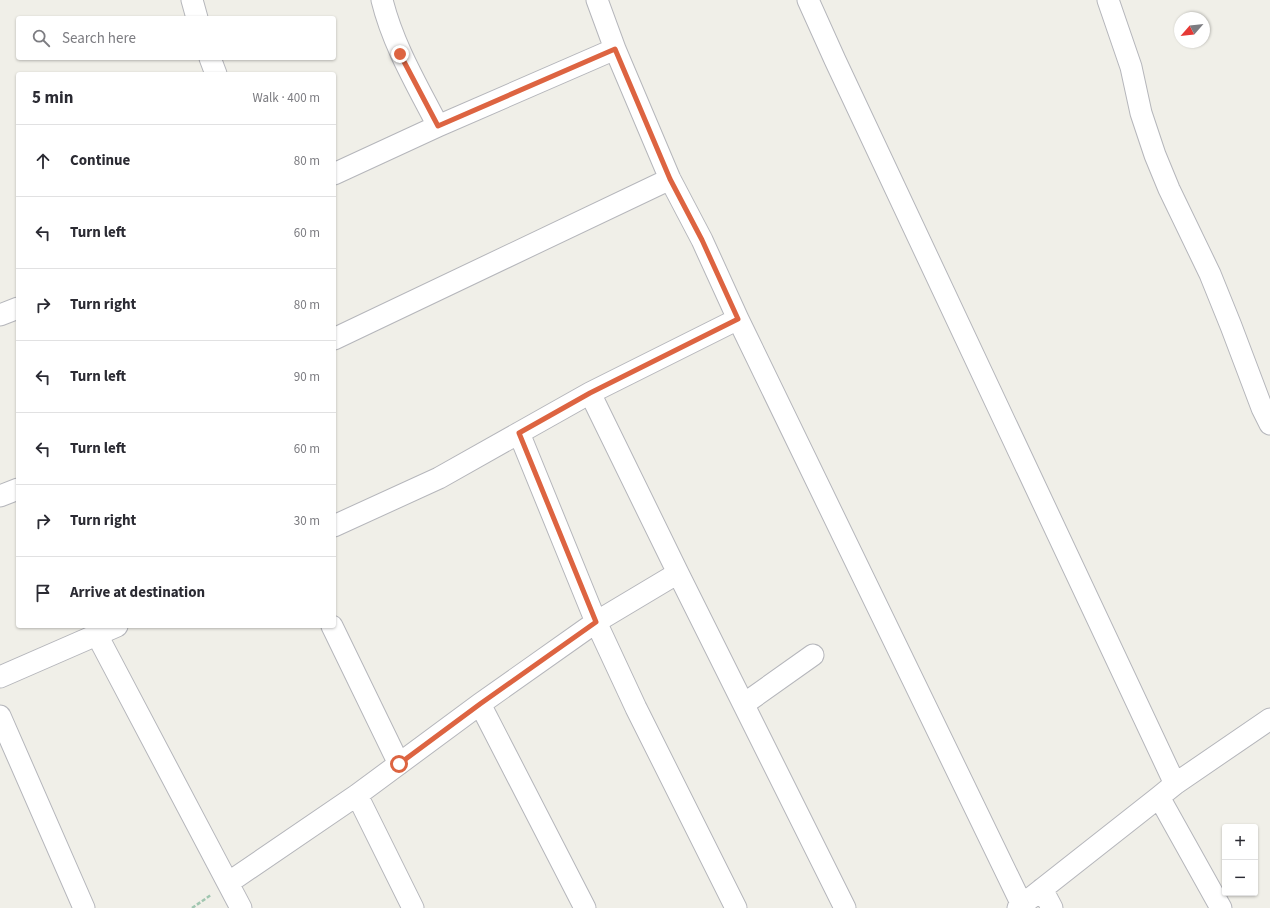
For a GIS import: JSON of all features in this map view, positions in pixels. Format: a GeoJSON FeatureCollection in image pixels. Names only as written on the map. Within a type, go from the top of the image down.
{"type":"FeatureCollection","features":[{"type":"Feature","properties":{"kind":"street"},"geometry":{"type":"LineString","coordinates":[[192,0],[196,16]]}},
{"type":"Feature","properties":{"kind":"street"},"geometry":{"type":"LineString","coordinates":[[382,0],[385,13],[400,54],[438,126]]}},
{"type":"Feature","properties":{"kind":"street"},"geometry":{"type":"LineString","coordinates":[[597,0],[615,49],[670,179],[702,240],[738,319],[1020,907],[1167,791],[1270,720]]}},
{"type":"Feature","properties":{"kind":"street"},"geometry":{"type":"LineString","coordinates":[[808,0],[1221,908]]}},
{"type":"Feature","properties":{"kind":"street"},"geometry":{"type":"LineString","coordinates":[[1108,0],[1131,67],[1142,113],[1155,155],[1169,189],[1210,274],[1232,326],[1262,408],[1270,424]]}},
{"type":"Feature","properties":{"kind":"street"},"geometry":{"type":"LineString","coordinates":[[336,173],[438,126],[615,49]]}},
{"type":"Feature","properties":{"kind":"street"},"geometry":{"type":"LineString","coordinates":[[211,60],[215,72]]}},
{"type":"Feature","properties":{"kind":"street"},"geometry":{"type":"LineString","coordinates":[[336,338],[670,179]]}},
{"type":"Feature","properties":{"kind":"street"},"geometry":{"type":"LineString","coordinates":[[0,315],[16,309]]}},
{"type":"Feature","properties":{"kind":"street"},"geometry":{"type":"LineString","coordinates":[[336,525],[439,478],[590,393],[738,319]]}},
{"type":"Feature","properties":{"kind":"street"},"geometry":{"type":"LineString","coordinates":[[590,393],[845,908]]}},
{"type":"Feature","properties":{"kind":"street"},"geometry":{"type":"LineString","coordinates":[[519,433],[596,622],[636,708],[736,908]]}},
{"type":"Feature","properties":{"kind":"street"},"geometry":{"type":"LineString","coordinates":[[0,496],[16,490]]}},
{"type":"Feature","properties":{"kind":"street"},"geometry":{"type":"LineString","coordinates":[[228,883],[357,795],[480,704],[596,622],[678,573]]}},
{"type":"Feature","properties":{"kind":"street"},"geometry":{"type":"LineString","coordinates":[[0,677],[113,628]]}},
{"type":"Feature","properties":{"kind":"street"},"geometry":{"type":"LineString","coordinates":[[333,628],[399,764]]}},
{"type":"Feature","properties":{"kind":"street"},"geometry":{"type":"LineString","coordinates":[[97,635],[241,908]]}},
{"type":"Feature","properties":{"kind":"street"},"geometry":{"type":"LineString","coordinates":[[744,704],[813,655]]}},
{"type":"Feature","properties":{"kind":"street"},"geometry":{"type":"LineString","coordinates":[[480,704],[585,908]]}},
{"type":"Feature","properties":{"kind":"street"},"geometry":{"type":"LineString","coordinates":[[0,716],[84,908]]}},
{"type":"Feature","properties":{"kind":"street"},"geometry":{"type":"LineString","coordinates":[[357,795],[413,908]]}},
{"type":"Feature","properties":{"kind":"street"},"geometry":{"type":"LineString","coordinates":[[1042,889],[1052,908]]}},
{"type":"Feature","properties":{"kind":"route"},"geometry":{"type":"LineString","coordinates":[[399,764],[480,704],[596,622],[519,433],[590,393],[738,319],[702,240],[670,179],[615,49],[438,126],[400,54]]}}]}
